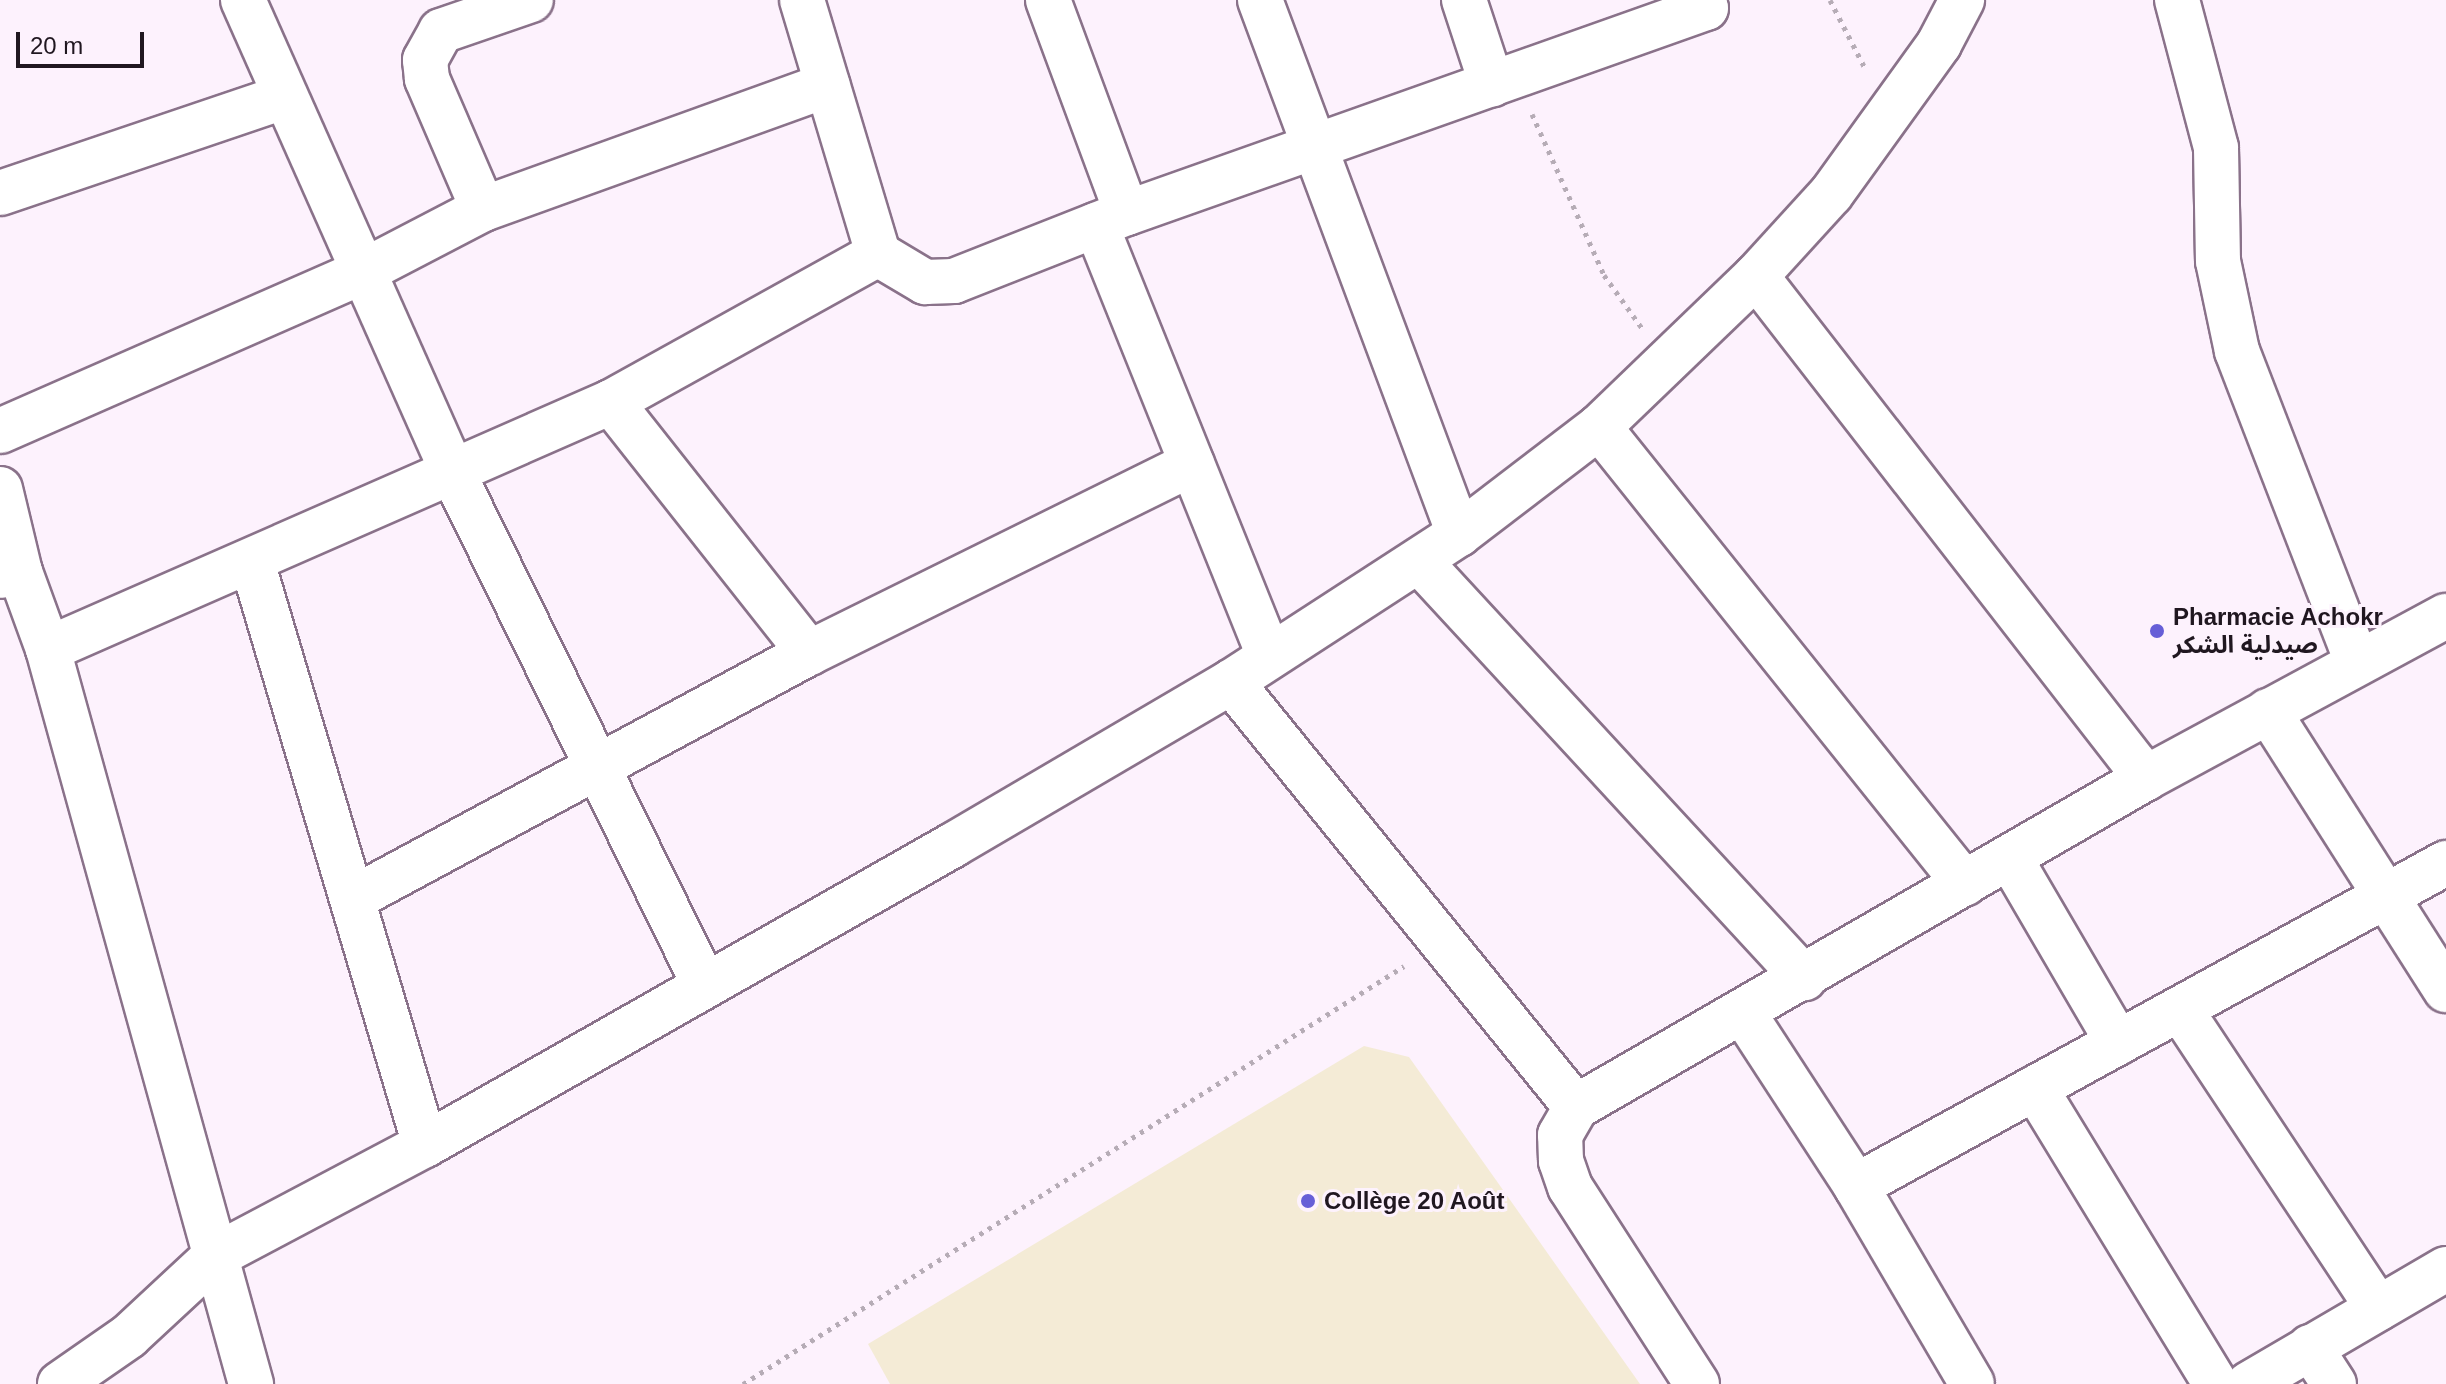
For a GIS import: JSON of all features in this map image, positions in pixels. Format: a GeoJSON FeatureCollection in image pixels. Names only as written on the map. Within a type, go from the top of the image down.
{"type":"FeatureCollection","features":[{"type":"Feature","properties":{"kind":"street"},"geometry":{"type":"LineString","coordinates":[[243,0],[360,273],[454,475],[704,984]]}},
{"type":"Feature","properties":{"kind":"street"},"geometry":{"type":"LineString","coordinates":[[483,209],[427,79],[425,60],[441,31],[531,0]]}},
{"type":"Feature","properties":{"kind":"street"},"geometry":{"type":"LineString","coordinates":[[802,0],[878,254],[925,282],[954,281],[1112,219],[1504,81],[1711,3]]}},
{"type":"Feature","properties":{"kind":"street"},"geometry":{"type":"LineString","coordinates":[[1048,0],[1112,219],[1192,464],[1269,656]]}},
{"type":"Feature","properties":{"kind":"street"},"geometry":{"type":"LineString","coordinates":[[1260,0],[1459,534]]}},
{"type":"Feature","properties":{"kind":"street"},"geometry":{"type":"LineString","coordinates":[[1464,0],[1504,81]]}},
{"type":"Feature","properties":{"kind":"street"},"geometry":{"type":"LineString","coordinates":[[60,1384],[129,1336],[215,1256],[425,1145],[1231,682],[1459,534],[1599,427],[1756,276],[1831,194],[1939,44],[1962,0]]}},
{"type":"Feature","properties":{"kind":"street"},"geometry":{"type":"LineString","coordinates":[[2177,0],[2216,148],[2218,261],[2237,351],[2357,662]]}},
{"type":"Feature","properties":{"kind":"street"},"geometry":{"type":"LineString","coordinates":[[0,431],[360,273],[483,209],[827,85]]}},
{"type":"Feature","properties":{"kind":"street"},"geometry":{"type":"LineString","coordinates":[[0,193],[284,97]]}},
{"type":"Feature","properties":{"kind":"street"},"geometry":{"type":"LineString","coordinates":[[48,649],[454,475],[611,402],[878,254]]}},
{"type":"Feature","properties":{"kind":"street"},"geometry":{"type":"LineString","coordinates":[[1756,276],[2146,778]]}},
{"type":"Feature","properties":{"kind":"street"},"geometry":{"type":"LineString","coordinates":[[611,402],[809,653]]}},
{"type":"Feature","properties":{"kind":"street"},"geometry":{"type":"LineString","coordinates":[[1599,427],[1965,884]]}},
{"type":"Feature","properties":{"kind":"street"},"geometry":{"type":"LineString","coordinates":[[354,898],[809,653],[1192,464]]}},
{"type":"Feature","properties":{"kind":"street"},"geometry":{"type":"LineString","coordinates":[[0,489],[10,574],[48,649],[251,1384]]}},
{"type":"Feature","properties":{"kind":"street"},"geometry":{"type":"LineString","coordinates":[[1419,561],[1804,978]]}},
{"type":"Feature","properties":{"kind":"street"},"geometry":{"type":"LineString","coordinates":[[252,562],[425,1145]]}},
{"type":"Feature","properties":{"kind":"street"},"geometry":{"type":"LineString","coordinates":[[1697,1384],[1570,1187],[1561,1161],[1560,1135],[1576,1107],[1744,1014],[2146,778],[2446,616]]}},
{"type":"Feature","properties":{"kind":"street"},"geometry":{"type":"LineString","coordinates":[[1231,682],[1576,1107]]}},
{"type":"Feature","properties":{"kind":"street"},"geometry":{"type":"LineString","coordinates":[[2268,711],[2446,990]]}},
{"type":"Feature","properties":{"kind":"street"},"geometry":{"type":"LineString","coordinates":[[2010,858],[2118,1043]]}},
{"type":"Feature","properties":{"kind":"street"},"geometry":{"type":"LineString","coordinates":[[1856,1186],[2446,863]]}},
{"type":"Feature","properties":{"kind":"street"},"geometry":{"type":"LineString","coordinates":[[2180,1009],[2378,1308]]}},
{"type":"Feature","properties":{"kind":"street"},"geometry":{"type":"LineString","coordinates":[[1744,1014],[1856,1186],[1972,1384]]}},
{"type":"Feature","properties":{"kind":"street"},"geometry":{"type":"LineString","coordinates":[[2035,1088],[2216,1384]]}},
{"type":"Feature","properties":{"kind":"street"},"geometry":{"type":"LineString","coordinates":[[2249,1384],[2446,1269]]}},
{"type":"Feature","properties":{"kind":"street"},"geometry":{"type":"LineString","coordinates":[[2310,1347],[2334,1384]]}},
{"type":"Feature","properties":{"kind":"path"},"geometry":{"type":"LineString","coordinates":[[1830,0],[1889,115]]}},
{"type":"Feature","properties":{"kind":"path"},"geometry":{"type":"LineString","coordinates":[[1504,81],[1604,275],[1666,362]]}},
{"type":"Feature","properties":{"kind":"path"},"geometry":{"type":"LineString","coordinates":[[743,1384],[1442,942]]}},
{"type":"Feature","properties":{"kind":"shaded area","name":"Collège 20 Août"},"geometry":{"type":"Polygon","coordinates":[[[1364,1046],[1409,1057],[1640,1384],[890,1384],[868,1344],[1364,1046]]]}},
{"type":"Feature","properties":{"kind":"place","name":"Pharmacie Achokr صيدلية الشكر"},"geometry":{"type":"Point","coordinates":[2157,631]}},
{"type":"Feature","properties":{"kind":"place","name":"Collège 20 Août"},"geometry":{"type":"Point","coordinates":[1308,1201]}}]}
